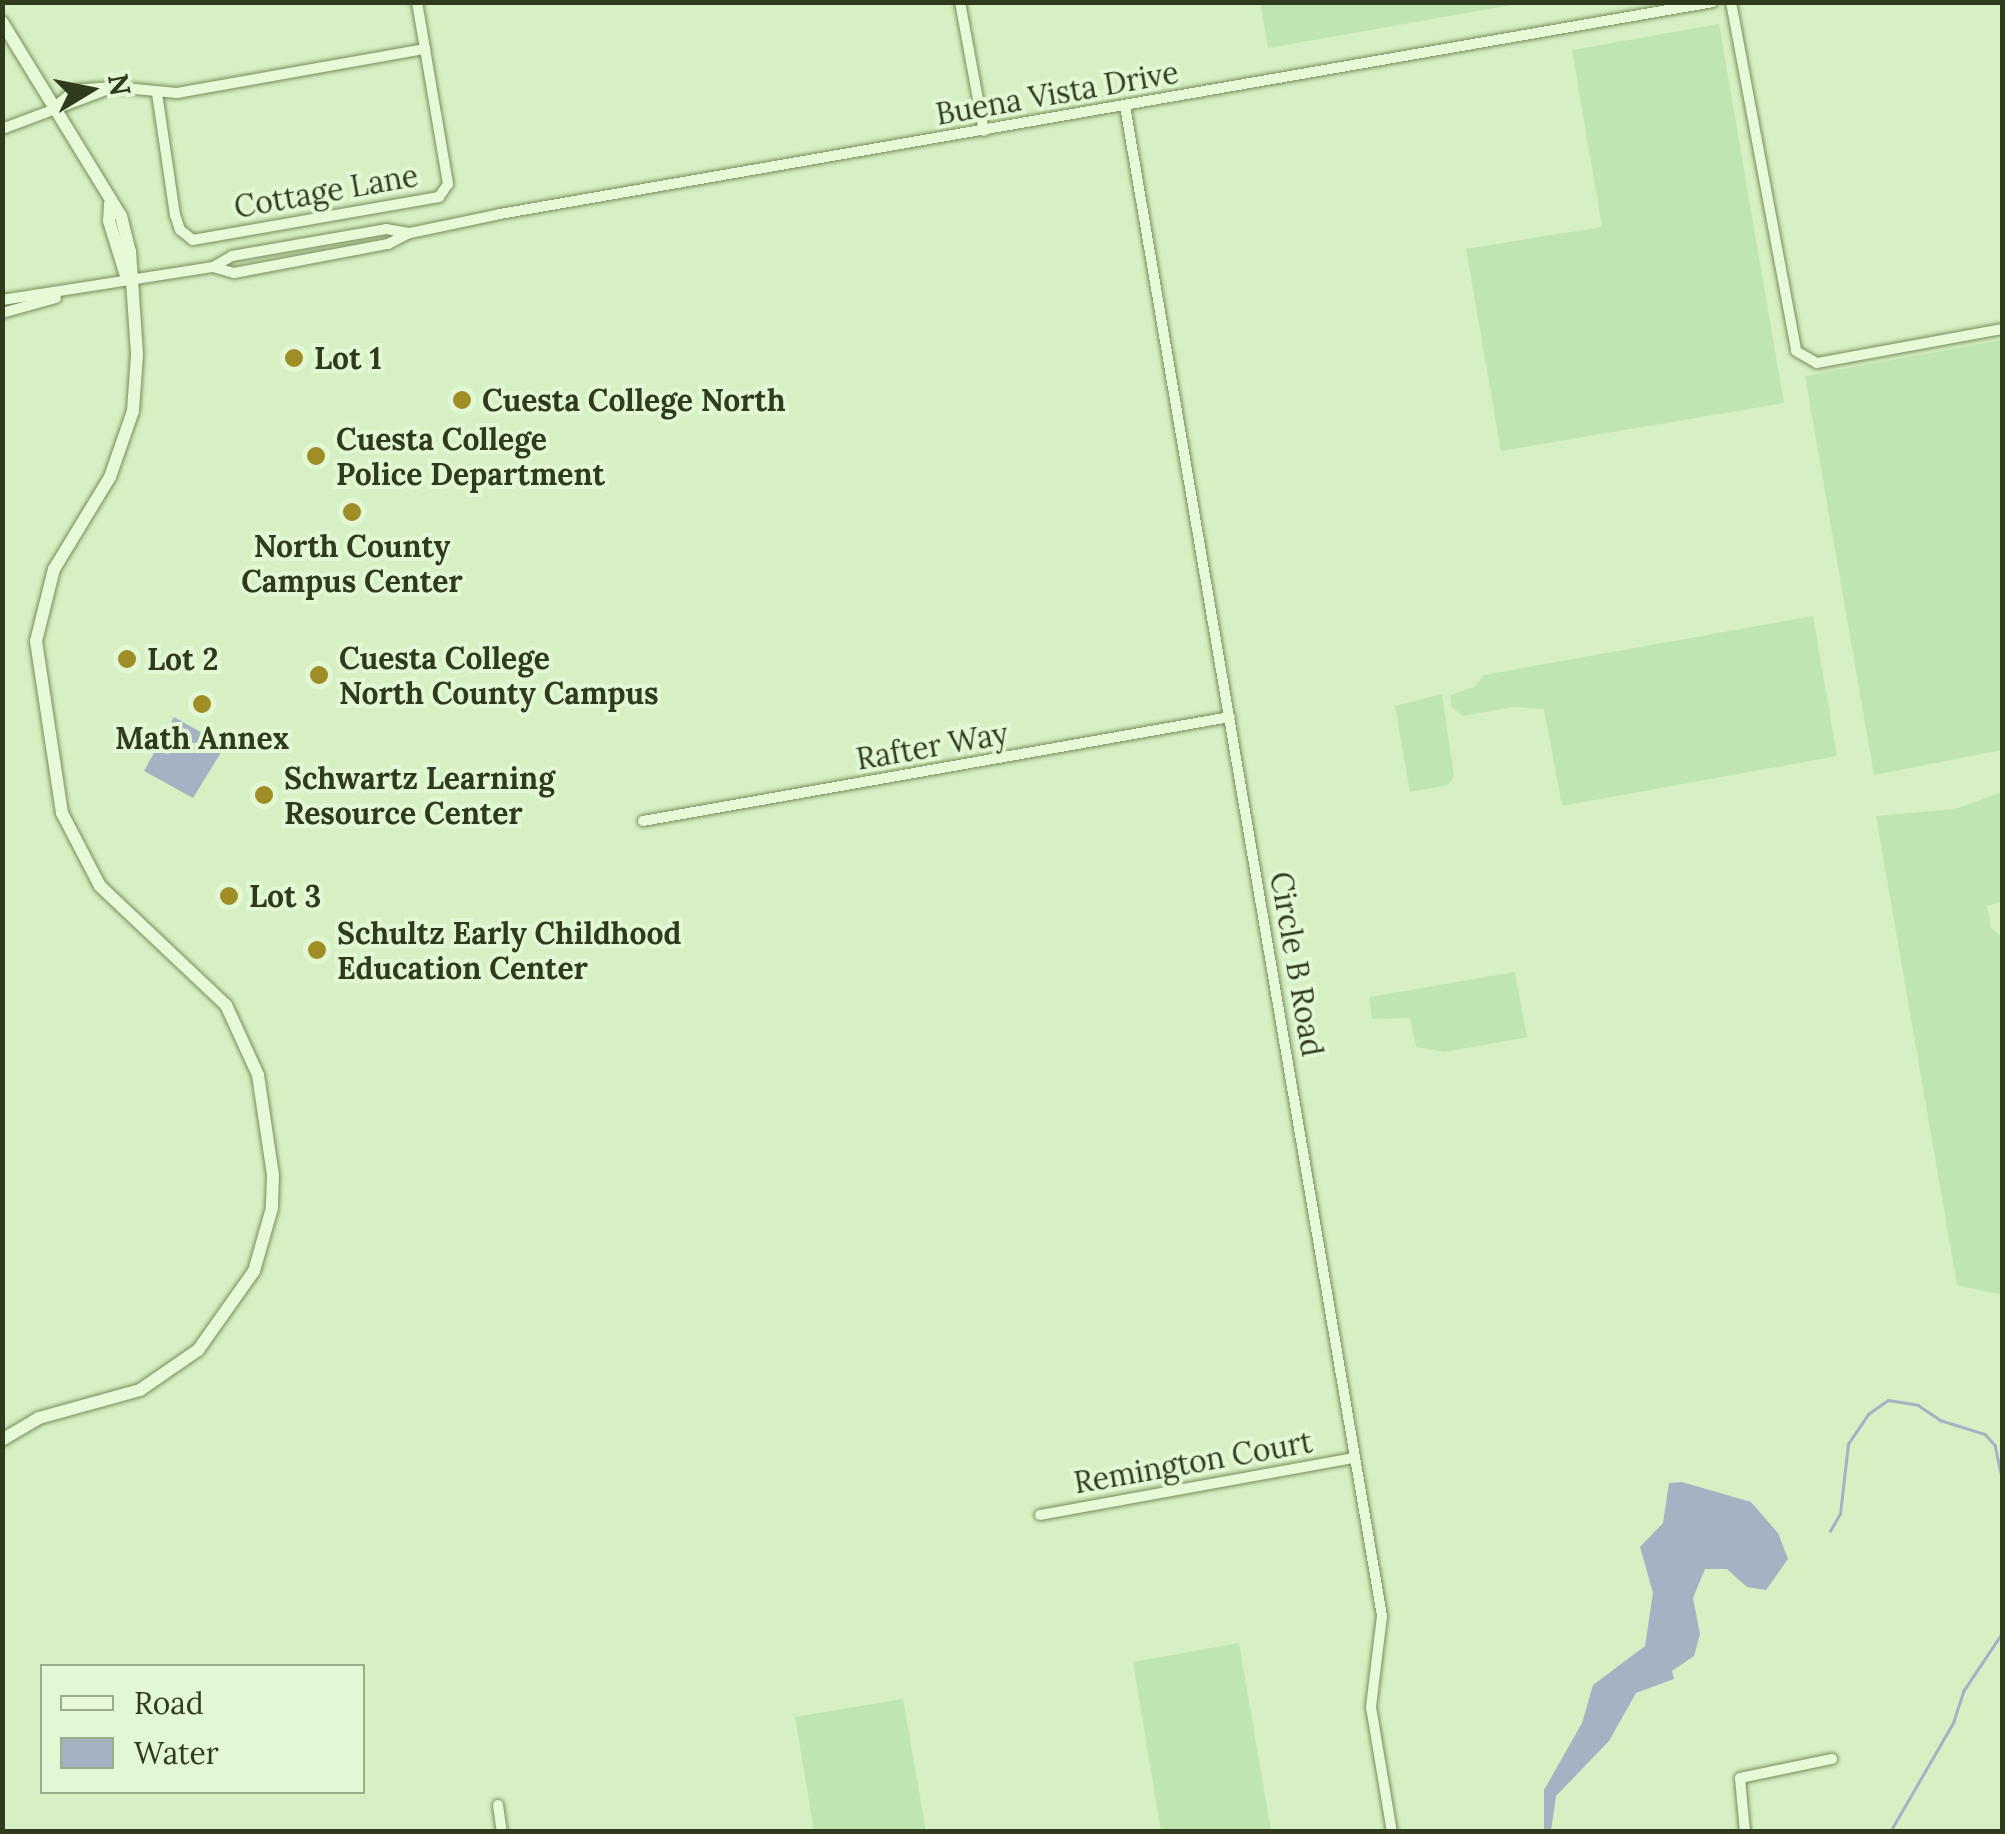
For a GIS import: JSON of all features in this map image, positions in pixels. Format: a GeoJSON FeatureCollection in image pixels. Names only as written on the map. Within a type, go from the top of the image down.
{"type":"FeatureCollection","features":[{"type":"Feature","properties":{"kind":"street"},"geometry":{"type":"LineString","coordinates":[[2,129],[114,87],[157,93],[424,49],[417,2]]}},
{"type":"Feature","properties":{"kind":"street"},"geometry":{"type":"LineString","coordinates":[[960,2],[984,132]]}},
{"type":"Feature","properties":{"kind":"street","name":"Buena Vista Drive"},"geometry":{"type":"LineString","coordinates":[[2,312],[128,281],[213,267],[234,272],[388,244],[410,233],[1713,2]]}},
{"type":"Feature","properties":{"kind":"street"},"geometry":{"type":"LineString","coordinates":[[1731,2],[1796,351],[1817,363],[2002,329]]}},
{"type":"Feature","properties":{"kind":"street"},"geometry":{"type":"LineString","coordinates":[[2,22],[56,106],[126,234],[137,355],[133,411],[110,477],[44,591],[36,642],[38,686],[62,814],[76,848],[122,911],[208,982],[252,1056],[264,1098],[272,1208],[244,1292],[198,1350],[140,1390],[40,1418],[2,1440]]}},
{"type":"Feature","properties":{"kind":"street","name":"Cottage Lane"},"geometry":{"type":"LineString","coordinates":[[157,93],[175,215],[180,230],[194,240],[440,196],[447,173],[424,49]]}},
{"type":"Feature","properties":{"kind":"street","name":"Circle B Road"},"geometry":{"type":"LineString","coordinates":[[1125,106],[1382,1616],[1371,1708],[1392,1832]]}},
{"type":"Feature","properties":{"kind":"street","name":"Buena Vista Drive"},"geometry":{"type":"LineString","coordinates":[[2,300],[61,295]]}},
{"type":"Feature","properties":{"kind":"street","name":"Rafter Way"},"geometry":{"type":"LineString","coordinates":[[643,821],[1230,717]]}},
{"type":"Feature","properties":{"kind":"street","name":"Remington Court"},"geometry":{"type":"LineString","coordinates":[[1040,1515],[1355,1458]]}},
{"type":"Feature","properties":{"kind":"street"},"geometry":{"type":"LineString","coordinates":[[1745,1832],[1740,1778],[1832,1759]]}},
{"type":"Feature","properties":{"kind":"street"},"geometry":{"type":"LineString","coordinates":[[498,1805],[502,1832]]}},
{"type":"Feature","properties":{"kind":"green space"},"geometry":{"type":"Polygon","coordinates":[[[1260,2],[1523,2],[1523,3],[1268,48],[1260,2]]]}},
{"type":"Feature","properties":{"kind":"green space"},"geometry":{"type":"Polygon","coordinates":[[[1719,24],[1784,403],[1501,451],[1466,249],[1602,227],[1572,50],[1719,24]]]}},
{"type":"Feature","properties":{"kind":"green space"},"geometry":{"type":"Polygon","coordinates":[[[2002,340],[2002,750],[1874,775],[1805,376],[2002,340]]]}},
{"type":"Feature","properties":{"kind":"green space"},"geometry":{"type":"Polygon","coordinates":[[[1813,616],[1837,756],[1562,806],[1544,709],[1513,707],[1463,716],[1451,706],[1450,695],[1474,687],[1484,675],[1813,616]]]}},
{"type":"Feature","properties":{"kind":"green space"},"geometry":{"type":"Polygon","coordinates":[[[1442,694],[1454,776],[1448,785],[1410,792],[1395,706],[1442,694]]]}},
{"type":"Feature","properties":{"kind":"green space"},"geometry":{"type":"Polygon","coordinates":[[[2002,792],[2002,902],[1987,906],[1991,928],[2002,937],[2002,1295],[1957,1285],[1876,816],[1955,809],[2002,792]]]}},
{"type":"Feature","properties":{"kind":"green space"},"geometry":{"type":"Polygon","coordinates":[[[1515,972],[1527,1037],[1445,1052],[1416,1047],[1410,1018],[1372,1019],[1369,997],[1515,972]]]}},
{"type":"Feature","properties":{"kind":"green space"},"geometry":{"type":"Polygon","coordinates":[[[1239,1643],[1271,1831],[1161,1831],[1133,1662],[1239,1643]]]}},
{"type":"Feature","properties":{"kind":"green space"},"geometry":{"type":"Polygon","coordinates":[[[903,1699],[926,1831],[814,1831],[795,1717],[903,1699]]]}},
{"type":"Feature","properties":{"kind":"water"},"geometry":{"type":"Polygon","coordinates":[[[174,717],[225,746],[193,798],[144,771],[174,717]]]}},
{"type":"Feature","properties":{"kind":"water"},"geometry":{"type":"Polygon","coordinates":[[[1682,1482],[1751,1502],[1778,1533],[1788,1559],[1766,1590],[1747,1587],[1727,1569],[1705,1569],[1693,1598],[1700,1634],[1694,1656],[1672,1671],[1674,1679],[1636,1693],[1609,1741],[1556,1796],[1551,1831],[1544,1831],[1544,1790],[1582,1723],[1593,1685],[1645,1646],[1653,1593],[1640,1547],[1663,1523],[1669,1483],[1682,1482]]]}},
{"type":"Feature","properties":{"kind":"waterway"},"geometry":{"type":"LineString","coordinates":[[1830,1531],[1840,1514],[1848,1444],[1868,1414],[1888,1400],[1918,1405],[1940,1420],[1985,1434],[1995,1445],[2002,1479]]}},
{"type":"Feature","properties":{"kind":"waterway"},"geometry":{"type":"LineString","coordinates":[[1890,1832],[1953,1723],[1964,1690],[2002,1633]]}},
{"type":"Feature","properties":{"kind":"place","name":"Lot 1"},"geometry":{"type":"Point","coordinates":[294,358]}},
{"type":"Feature","properties":{"kind":"place","name":"Cuesta College North"},"geometry":{"type":"Point","coordinates":[462,400]}},
{"type":"Feature","properties":{"kind":"place","name":"Cuesta College Police Department"},"geometry":{"type":"Point","coordinates":[316,456]}},
{"type":"Feature","properties":{"kind":"place","name":"North County Campus Center"},"geometry":{"type":"Point","coordinates":[352,512]}},
{"type":"Feature","properties":{"kind":"place","name":"Lot 2"},"geometry":{"type":"Point","coordinates":[127,659]}},
{"type":"Feature","properties":{"kind":"place","name":"Cuesta College North County Campus"},"geometry":{"type":"Point","coordinates":[319,675]}},
{"type":"Feature","properties":{"kind":"place","name":"Math Annex"},"geometry":{"type":"Point","coordinates":[202,704]}},
{"type":"Feature","properties":{"kind":"place","name":"Schwartz Learning Resource Center"},"geometry":{"type":"Point","coordinates":[264,795]}},
{"type":"Feature","properties":{"kind":"place","name":"Lot 3"},"geometry":{"type":"Point","coordinates":[229,896]}},
{"type":"Feature","properties":{"kind":"place","name":"Schultz Early Childhood Education Center"},"geometry":{"type":"Point","coordinates":[317,950]}}]}
